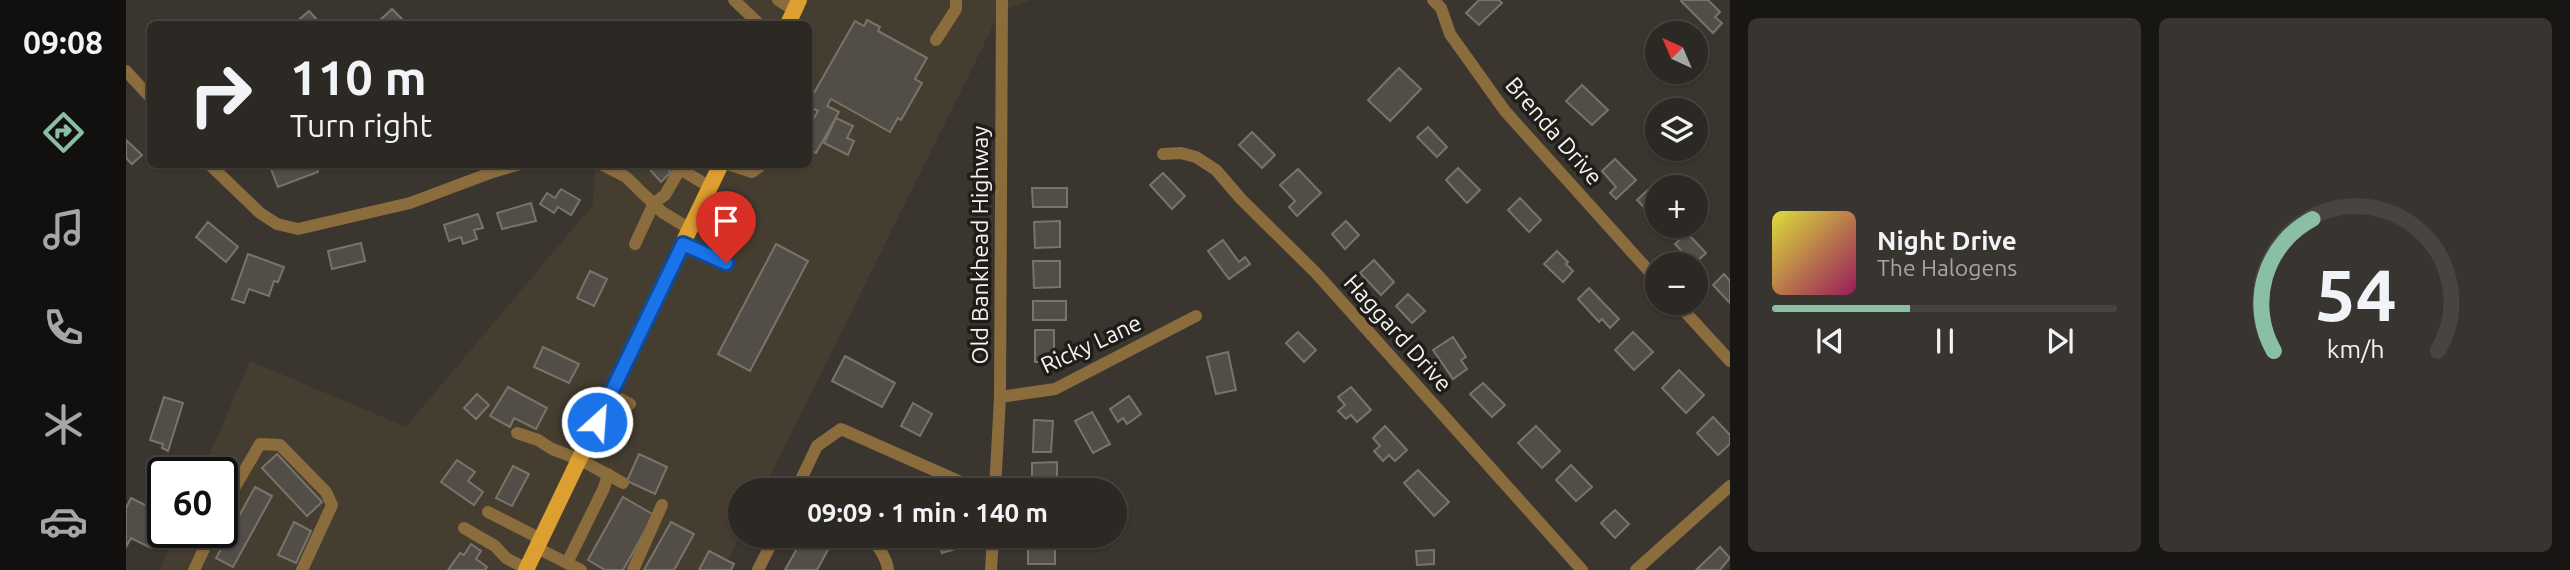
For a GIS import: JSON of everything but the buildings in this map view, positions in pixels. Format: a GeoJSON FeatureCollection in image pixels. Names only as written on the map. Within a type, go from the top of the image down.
{"type":"FeatureCollection","features":[{"type":"Feature","properties":{"kind":"main road"},"geometry":{"type":"LineString","coordinates":[[527,569],[720,168]]}},
{"type":"Feature","properties":{"kind":"street"},"geometry":{"type":"LineString","coordinates":[[734,0],[756,21]]}},
{"type":"Feature","properties":{"kind":"street"},"geometry":{"type":"LineString","coordinates":[[778,0],[794,12]]}},
{"type":"Feature","properties":{"kind":"street"},"geometry":{"type":"LineString","coordinates":[[936,40],[956,9],[957,0]]}},
{"type":"Feature","properties":{"kind":"street","name":"Old Bankhead Highway"},"geometry":{"type":"LineString","coordinates":[[996,478],[1000,397],[1002,0]]}},
{"type":"Feature","properties":{"kind":"street","name":"Brenda Drive"},"geometry":{"type":"LineString","coordinates":[[1439,3],[1450,34],[1504,111],[1645,267]]}},
{"type":"Feature","properties":{"kind":"street"},"geometry":{"type":"LineString","coordinates":[[126,71],[147,94]]}},
{"type":"Feature","properties":{"kind":"street","name":"Haggard Drive"},"geometry":{"type":"LineString","coordinates":[[1163,153],[1181,153],[1196,157],[1216,170],[1241,199],[1316,273],[1582,570]]}},
{"type":"Feature","properties":{"kind":"street"},"geometry":{"type":"LineString","coordinates":[[217,168],[260,213],[277,224],[298,229],[410,202],[506,168]]}},
{"type":"Feature","properties":{"kind":"street"},"geometry":{"type":"LineString","coordinates":[[609,168],[626,177],[686,237],[726,263]]}},
{"type":"Feature","properties":{"kind":"street"},"geometry":{"type":"LineString","coordinates":[[635,244],[654,203],[665,194],[678,168]]}},
{"type":"Feature","properties":{"kind":"street"},"geometry":{"type":"LineString","coordinates":[[680,168],[710,187]]}},
{"type":"Feature","properties":{"kind":"street"},"geometry":{"type":"LineString","coordinates":[[734,168],[752,172],[758,168]]}},
{"type":"Feature","properties":{"kind":"street"},"geometry":{"type":"LineString","coordinates":[[1689,315],[1730,361]]}},
{"type":"Feature","properties":{"kind":"street","name":"Ricky Lane"},"geometry":{"type":"LineString","coordinates":[[1000,397],[1055,389],[1196,316]]}},
{"type":"Feature","properties":{"kind":"street"},"geometry":{"type":"LineString","coordinates":[[611,394],[630,404]]}},
{"type":"Feature","properties":{"kind":"street"},"geometry":{"type":"LineString","coordinates":[[579,401],[620,433]]}},
{"type":"Feature","properties":{"kind":"street"},"geometry":{"type":"LineString","coordinates":[[802,478],[817,446],[841,429],[952,478]]}},
{"type":"Feature","properties":{"kind":"street"},"geometry":{"type":"LineString","coordinates":[[517,433],[579,459],[623,482]]}},
{"type":"Feature","properties":{"kind":"street"},"geometry":{"type":"LineString","coordinates":[[238,482],[260,444],[280,445],[326,492],[332,505],[302,570]]}},
{"type":"Feature","properties":{"kind":"street"},"geometry":{"type":"LineString","coordinates":[[567,563],[608,474]]}},
{"type":"Feature","properties":{"kind":"street"},"geometry":{"type":"LineString","coordinates":[[1636,570],[1730,486]]}},
{"type":"Feature","properties":{"kind":"street"},"geometry":{"type":"LineString","coordinates":[[633,570],[662,505]]}},
{"type":"Feature","properties":{"kind":"street"},"geometry":{"type":"LineString","coordinates":[[488,512],[581,570]]}},
{"type":"Feature","properties":{"kind":"street"},"geometry":{"type":"LineString","coordinates":[[464,528],[495,546],[506,558],[527,569]]}},
{"type":"Feature","properties":{"kind":"street"},"geometry":{"type":"LineString","coordinates":[[194,570],[204,548]]}},
{"type":"Feature","properties":{"kind":"street"},"geometry":{"type":"LineString","coordinates":[[758,570],[769,548]]}},
{"type":"Feature","properties":{"kind":"street"},"geometry":{"type":"LineString","coordinates":[[878,548],[888,570]]}},
{"type":"Feature","properties":{"kind":"street"},"geometry":{"type":"LineString","coordinates":[[991,570],[992,548]]}},
{"type":"Feature","properties":{"kind":"shaded area"},"geometry":{"type":"Polygon","coordinates":[[[732,0],[1031,0],[1001,10],[769,478],[728,478],[728,548],[734,548],[723,570],[160,570],[169,548],[238,548],[238,457],[208,457],[250,361],[406,427],[593,205],[595,168],[812,168],[812,21],[752,21],[732,0]]]}},
{"type":"Feature","properties":{"kind":"route"},"geometry":{"type":"LineString","coordinates":[[597,422],[683,244],[726,263]]}}]}
